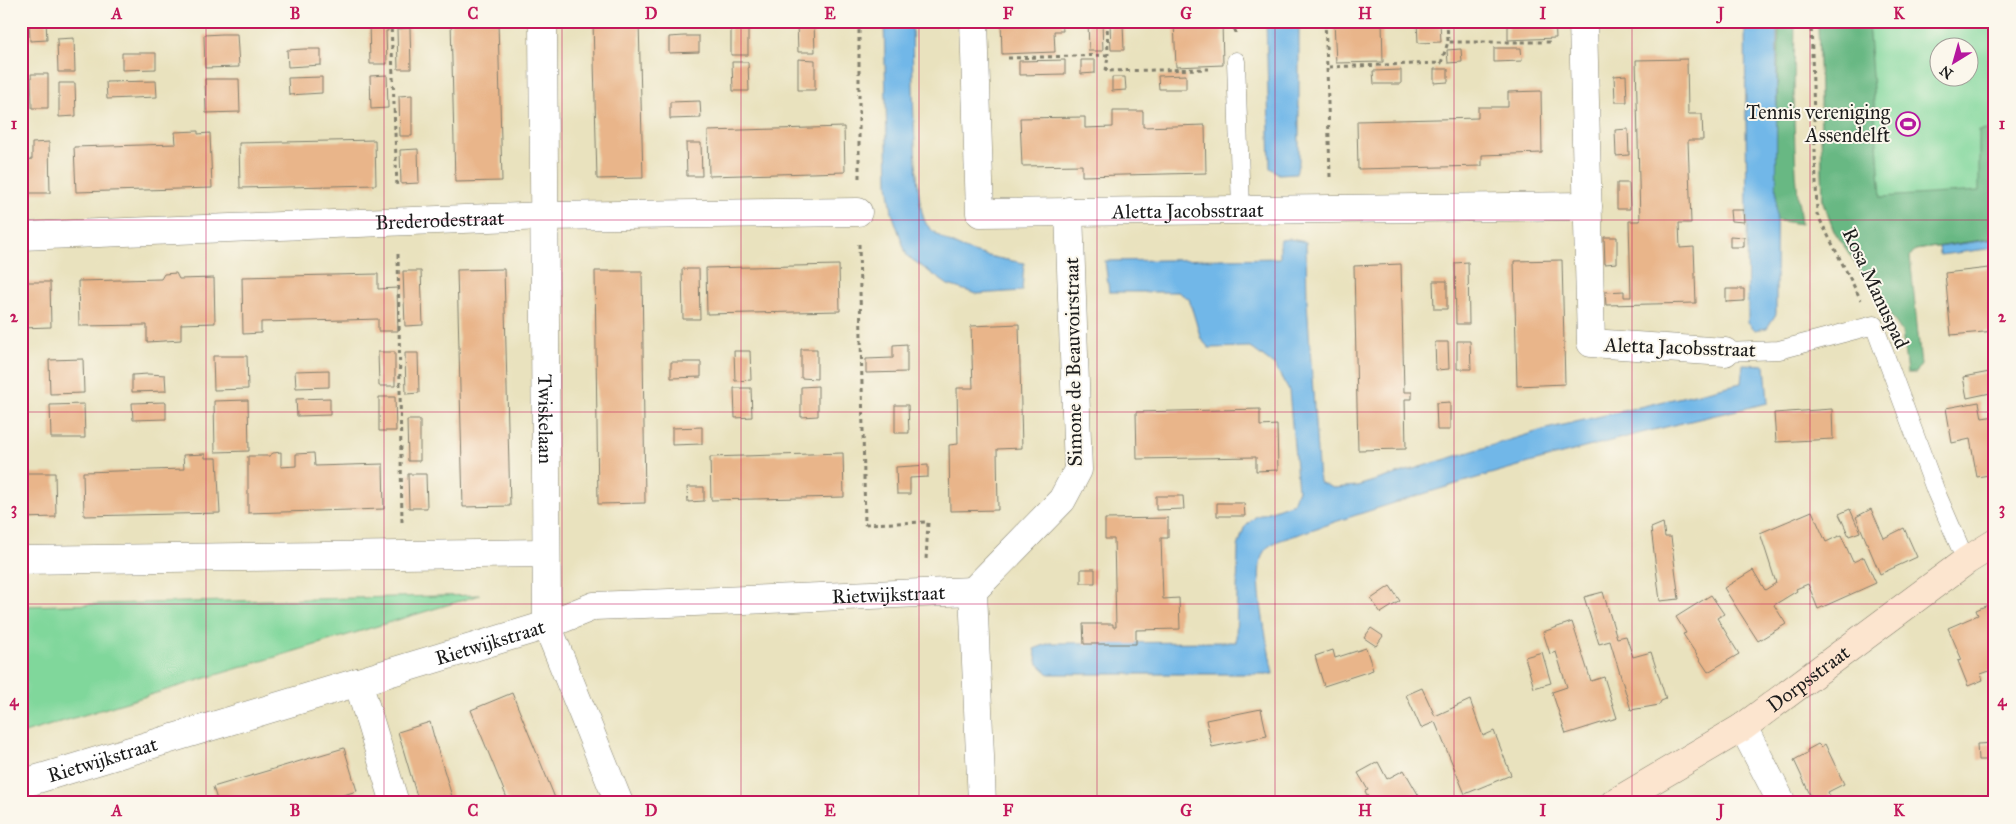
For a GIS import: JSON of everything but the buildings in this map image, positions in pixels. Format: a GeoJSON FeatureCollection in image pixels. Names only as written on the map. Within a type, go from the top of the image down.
{"type":"FeatureCollection","features":[{"type":"Feature","properties":{"kind":"street","name":"Twiskelaan"},"geometry":{"type":"LineString","coordinates":[[543,21],[547,625],[619,803]]}},
{"type":"Feature","properties":{"kind":"street","name":"Aletta Jacobsstraat"},"geometry":{"type":"LineString","coordinates":[[974,21],[980,212],[1588,206]]}},
{"type":"Feature","properties":{"kind":"street","name":"Aletta Jacobsstraat"},"geometry":{"type":"LineString","coordinates":[[1584,32],[1591,343],[1724,352]]}},
{"type":"Feature","properties":{"kind":"street","name":"Simone de Beauvoirstraat"},"geometry":{"type":"LineString","coordinates":[[972,591],[1062,500],[1078,470],[1069,211]]}},
{"type":"Feature","properties":{"kind":"street","name":"Brederodestraat"},"geometry":{"type":"LineString","coordinates":[[21,236],[545,216],[858,212]]}},
{"type":"Feature","properties":{"kind":"street","name":"Dorpsstraat"},"geometry":{"type":"LineString","coordinates":[[1614,803],[1744,726],[1966,561],[1995,543]]}},
{"type":"Feature","properties":{"kind":"street"},"geometry":{"type":"LineString","coordinates":[[21,560],[546,553]]}},
{"type":"Feature","properties":{"kind":"street","name":"Rietwijkstraat"},"geometry":{"type":"LineString","coordinates":[[21,784],[547,625],[594,606],[972,591]]}},
{"type":"Feature","properties":{"kind":"street"},"geometry":{"type":"LineString","coordinates":[[972,591],[982,803]]}},
{"type":"Feature","properties":{"kind":"street"},"geometry":{"type":"LineString","coordinates":[[358,682],[395,803]]}},
{"type":"Feature","properties":{"kind":"street"},"geometry":{"type":"LineString","coordinates":[[1744,726],[1782,803]]}},
{"type":"Feature","properties":{"kind":"lane"},"geometry":{"type":"LineString","coordinates":[[1236,64],[1241,209]]}},
{"type":"Feature","properties":{"kind":"lane","name":"Aletta Jacobsstraat"},"geometry":{"type":"LineString","coordinates":[[1724,352],[1779,350],[1874,326]]}},
{"type":"Feature","properties":{"kind":"lane","name":"Rosa Manuspad"},"geometry":{"type":"LineString","coordinates":[[1874,326],[1936,492],[1966,561]]}},
{"type":"Feature","properties":{"kind":"path"},"geometry":{"type":"LineString","coordinates":[[391,21],[398,222],[403,554]]}},
{"type":"Feature","properties":{"kind":"path"},"geometry":{"type":"LineString","coordinates":[[859,21],[858,212],[864,524],[928,522],[925,593]]}},
{"type":"Feature","properties":{"kind":"path"},"geometry":{"type":"LineString","coordinates":[[1107,21],[1108,55],[1106,71],[1236,64]]}},
{"type":"Feature","properties":{"kind":"path"},"geometry":{"type":"LineString","coordinates":[[1326,21],[1331,208]]}},
{"type":"Feature","properties":{"kind":"path"},"geometry":{"type":"LineString","coordinates":[[1327,68],[1442,63],[1448,42],[1447,21]]}},
{"type":"Feature","properties":{"kind":"path","name":"Rosa Manuspad"},"geometry":{"type":"LineString","coordinates":[[1811,21],[1817,214],[1874,326]]}},
{"type":"Feature","properties":{"kind":"path"},"geometry":{"type":"LineString","coordinates":[[1448,42],[1584,32]]}},
{"type":"Feature","properties":{"kind":"path"},"geometry":{"type":"LineString","coordinates":[[975,58],[1108,55]]}},
{"type":"Feature","properties":{"kind":"green space"},"geometry":{"type":"Polygon","coordinates":[[[1779,21],[1795,21],[1795,148],[1801,224],[1774,220],[1779,21]]]}},
{"type":"Feature","properties":{"kind":"green space","name":"Tennis vereniging Assendelft"},"geometry":{"type":"Polygon","coordinates":[[[1818,21],[1995,21],[1995,239],[1915,250],[1834,231],[1823,202],[1818,21]]]}},
{"type":"Feature","properties":{"kind":"green space"},"geometry":{"type":"Polygon","coordinates":[[[1818,21],[1868,21],[1881,197],[1979,191],[1979,131],[1995,129],[1995,238],[1915,250],[1910,256],[1921,365],[1916,373],[1907,373],[1902,332],[1834,231],[1823,202],[1818,21]]]}},
{"type":"Feature","properties":{"kind":"green space"},"geometry":{"type":"Polygon","coordinates":[[[480,595],[21,734],[21,606],[480,595]]]}},
{"type":"Feature","properties":{"kind":"water"},"geometry":{"type":"Polygon","coordinates":[[[884,21],[912,21],[913,95],[918,190],[922,212],[927,225],[936,234],[959,247],[972,252],[1024,263],[1022,291],[977,294],[948,285],[907,256],[892,213],[888,184],[884,21]]]}},
{"type":"Feature","properties":{"kind":"water"},"geometry":{"type":"Polygon","coordinates":[[[1266,21],[1299,21],[1299,162],[1296,173],[1279,174],[1270,168],[1266,21]]]}},
{"type":"Feature","properties":{"kind":"water"},"geometry":{"type":"Polygon","coordinates":[[[1745,21],[1777,21],[1776,314],[1767,328],[1755,330],[1748,322],[1745,21]]]}},
{"type":"Feature","properties":{"kind":"water"},"geometry":{"type":"Polygon","coordinates":[[[1290,239],[1306,242],[1307,302],[1319,482],[1333,488],[1357,486],[1546,429],[1741,383],[1743,364],[1765,365],[1768,403],[1644,432],[1521,465],[1399,501],[1278,541],[1265,550],[1259,574],[1262,610],[1273,674],[1049,674],[1038,664],[1034,649],[1050,643],[1236,642],[1238,547],[1244,528],[1255,517],[1293,503],[1298,490],[1289,391],[1275,366],[1250,347],[1209,348],[1201,339],[1189,299],[1178,292],[1109,292],[1105,261],[1280,258],[1280,240],[1290,239]]]}},
{"type":"Feature","properties":{"kind":"water"},"geometry":{"type":"Polygon","coordinates":[[[1995,239],[1995,248],[1940,255],[1939,247],[1995,239]]]}},
{"type":"Feature","properties":{"kind":"place","name":"Tennis vereniging Assendelft"},"geometry":{"type":"Point","coordinates":[1908,124]}}]}
